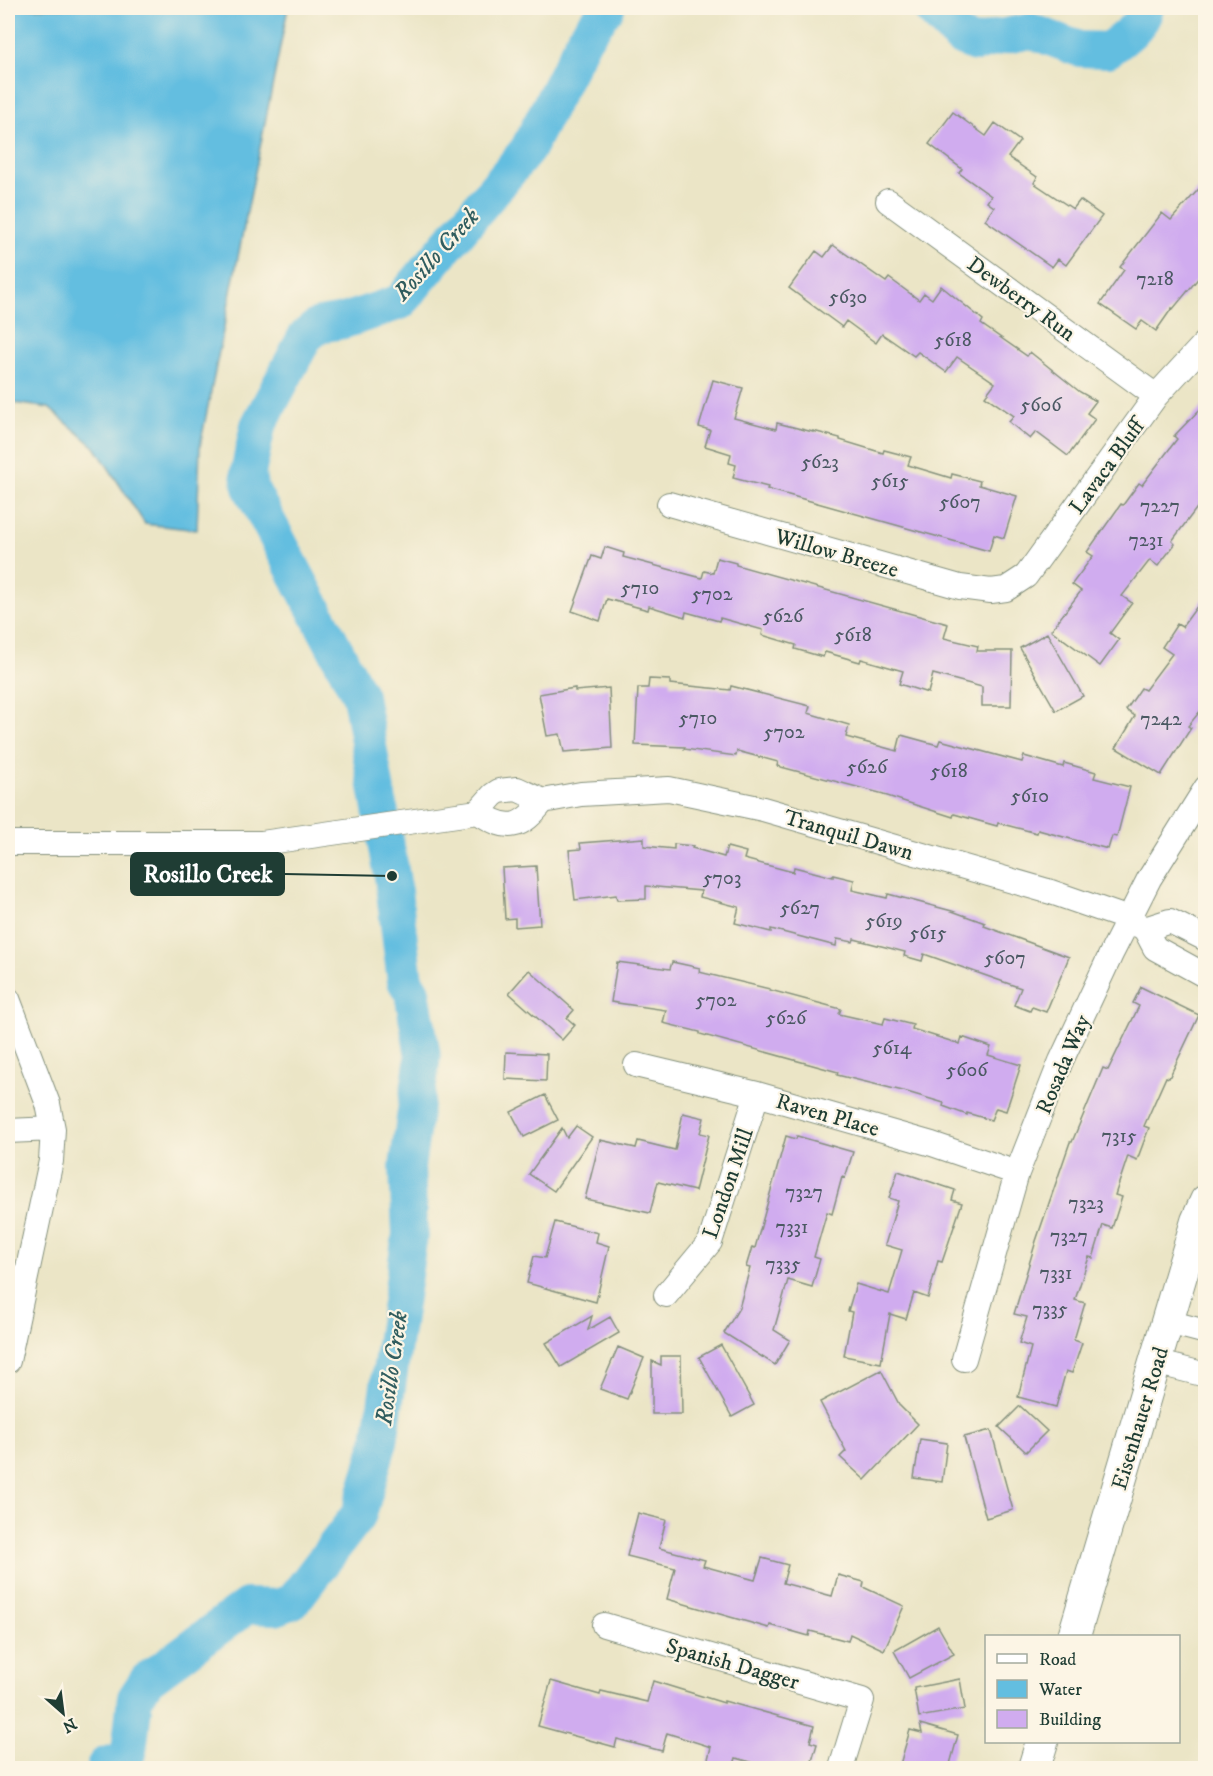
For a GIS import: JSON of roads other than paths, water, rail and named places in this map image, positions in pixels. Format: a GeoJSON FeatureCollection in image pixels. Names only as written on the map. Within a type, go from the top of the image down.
{"type":"FeatureCollection","features":[{"type":"Feature","properties":{"kind":"main road","name":"Eisenhauer Road"},"geometry":{"type":"LineString","coordinates":[[1074,1635],[1197,1221],[1206,1201]]}},
{"type":"Feature","properties":{"kind":"main road"},"geometry":{"type":"LineString","coordinates":[[1034,1768],[1042,1743]]}},
{"type":"Feature","properties":{"kind":"street","name":"Dewberry Run"},"geometry":{"type":"LineString","coordinates":[[888,201],[1156,396]]}},
{"type":"Feature","properties":{"kind":"street","name":"Lavaca Bluff"},"geometry":{"type":"LineString","coordinates":[[1006,589],[1026,576],[1156,396],[1206,342]]}},
{"type":"Feature","properties":{"kind":"street","name":"Willow Breeze"},"geometry":{"type":"LineString","coordinates":[[669,504],[960,587],[991,591],[1006,589]]}},
{"type":"Feature","properties":{"kind":"street","name":"Rosada Way"},"geometry":{"type":"LineString","coordinates":[[964,1359],[1017,1173],[1061,1061],[1112,952],[1137,924],[1149,879],[1206,788]]}},
{"type":"Feature","properties":{"kind":"street"},"geometry":{"type":"LineString","coordinates":[[8,843],[283,841],[478,812],[493,795],[507,789],[523,790],[543,801],[528,819],[514,825],[498,824],[478,812]]}},
{"type":"Feature","properties":{"kind":"street","name":"Tranquil Dawn"},"geometry":{"type":"LineString","coordinates":[[543,801],[581,794],[669,789],[797,819],[1051,892],[1137,924]]}},
{"type":"Feature","properties":{"kind":"street"},"geometry":{"type":"LineString","coordinates":[[1137,924],[1170,921],[1206,939]]}},
{"type":"Feature","properties":{"kind":"street"},"geometry":{"type":"LineString","coordinates":[[1137,924],[1155,948],[1206,976]]}},
{"type":"Feature","properties":{"kind":"street"},"geometry":{"type":"LineString","coordinates":[[8,999],[48,1104],[53,1129],[51,1161],[8,1361]]}},
{"type":"Feature","properties":{"kind":"street","name":"Raven Place"},"geometry":{"type":"LineString","coordinates":[[636,1065],[757,1094],[932,1144],[1017,1173]]}},
{"type":"Feature","properties":{"kind":"street","name":"London Mill"},"geometry":{"type":"LineString","coordinates":[[666,1295],[710,1242],[757,1094]]}},
{"type":"Feature","properties":{"kind":"street"},"geometry":{"type":"LineString","coordinates":[[8,1131],[53,1129]]}},
{"type":"Feature","properties":{"kind":"street"},"geometry":{"type":"LineString","coordinates":[[1167,1322],[1206,1332]]}},
{"type":"Feature","properties":{"kind":"street"},"geometry":{"type":"LineString","coordinates":[[1155,1362],[1206,1376]]}},
{"type":"Feature","properties":{"kind":"street","name":"Spanish Dagger"},"geometry":{"type":"LineString","coordinates":[[604,1625],[862,1700],[841,1768]]}},
{"type":"Feature","properties":{"kind":"water"},"geometry":{"type":"Polygon","coordinates":[[[8,8],[288,8],[200,446],[197,530],[145,524],[95,447],[49,408],[8,402],[8,8]]]}},
{"type":"Feature","properties":{"kind":"waterway","name":"Rosillo Creek"},"geometry":{"type":"LineString","coordinates":[[105,1768],[105,1765],[123,1759],[129,1751],[135,1698],[147,1680],[247,1606],[278,1607],[293,1601],[359,1514],[380,1441],[410,1234],[407,1167],[423,1056],[412,992],[405,981],[392,876],[360,696],[250,487],[248,473],[258,426],[305,337],[319,325],[344,321],[400,302],[527,150],[585,37],[607,8]]}},
{"type":"Feature","properties":{"kind":"waterway","name":"Rosillo Creek"},"geometry":{"type":"LineString","coordinates":[[930,8],[959,37],[976,44],[1031,31],[1079,49],[1108,50],[1126,37],[1136,26],[1146,8]]}},
{"type":"Feature","properties":{"kind":"place","name":"Rosillo Creek"},"geometry":{"type":"Point","coordinates":[392,876]}}]}
